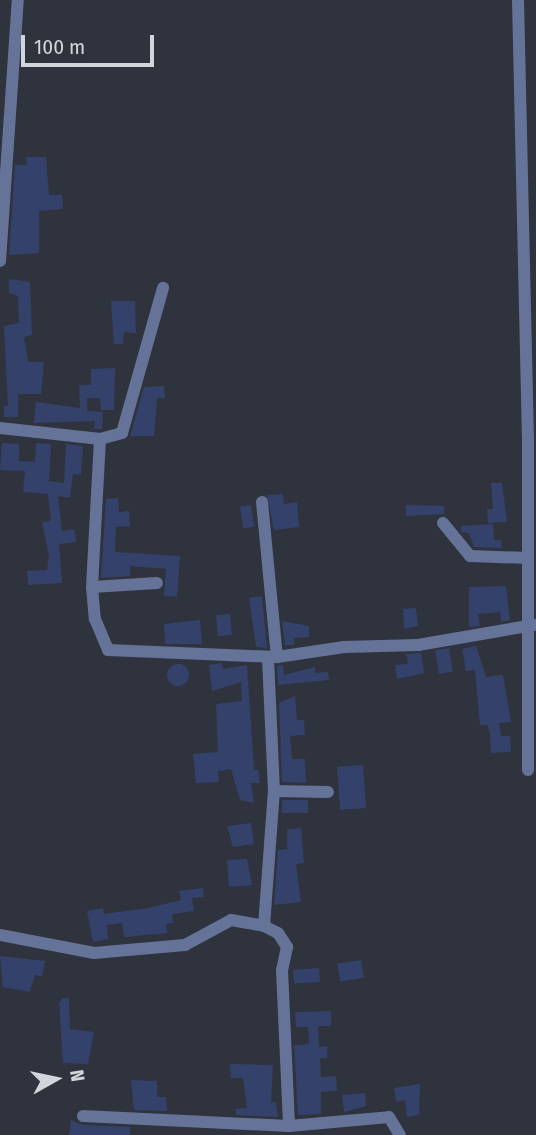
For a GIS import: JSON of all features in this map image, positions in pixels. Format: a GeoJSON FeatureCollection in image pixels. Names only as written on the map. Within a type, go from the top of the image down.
{"type":"FeatureCollection","features":[{"type":"Feature","properties":{"kind":"street"},"geometry":{"type":"LineString","coordinates":[[0,261],[18,0]]}},
{"type":"Feature","properties":{"kind":"street"},"geometry":{"type":"LineString","coordinates":[[518,0],[533,526],[528,558],[533,626],[528,770]]}},
{"type":"Feature","properties":{"kind":"street"},"geometry":{"type":"LineString","coordinates":[[0,428],[100,439],[118,436],[124,429],[163,288]]}},
{"type":"Feature","properties":{"kind":"street"},"geometry":{"type":"LineString","coordinates":[[100,439],[92,587],[95,619],[108,650],[272,657],[344,647],[418,645],[533,626]]}},
{"type":"Feature","properties":{"kind":"street"},"geometry":{"type":"LineString","coordinates":[[262,502],[272,657],[274,791],[264,926]]}},
{"type":"Feature","properties":{"kind":"street"},"geometry":{"type":"LineString","coordinates":[[443,523],[470,556],[528,558]]}},
{"type":"Feature","properties":{"kind":"street"},"geometry":{"type":"LineString","coordinates":[[92,587],[157,583]]}},
{"type":"Feature","properties":{"kind":"street"},"geometry":{"type":"LineString","coordinates":[[274,791],[328,792]]}},
{"type":"Feature","properties":{"kind":"street"},"geometry":{"type":"LineString","coordinates":[[0,935],[94,953],[185,945],[231,920],[264,926],[278,933],[287,947],[282,970],[289,1126]]}},
{"type":"Feature","properties":{"kind":"street"},"geometry":{"type":"LineString","coordinates":[[83,1116],[289,1126],[389,1117],[400,1135]]}},
{"type":"Feature","properties":{"kind":"building"},"geometry":{"type":"Polygon","coordinates":[[[26,157],[46,157],[49,195],[62,195],[63,209],[39,211],[39,253],[9,255],[15,165],[27,165],[26,157]]]}},
{"type":"Feature","properties":{"kind":"building"},"geometry":{"type":"Polygon","coordinates":[[[9,279],[30,282],[32,335],[24,337],[28,362],[44,362],[41,394],[18,394],[18,417],[4,417],[4,406],[8,406],[4,326],[19,323],[18,296],[9,293],[9,279]]]}},
{"type":"Feature","properties":{"kind":"building"},"geometry":{"type":"Polygon","coordinates":[[[111,301],[135,301],[136,333],[124,332],[123,344],[114,344],[111,301]]]}},
{"type":"Feature","properties":{"kind":"building"},"geometry":{"type":"Polygon","coordinates":[[[115,368],[114,410],[101,410],[100,398],[87,398],[87,411],[103,412],[102,429],[94,429],[95,421],[34,423],[36,402],[80,408],[79,385],[91,385],[91,369],[115,368]]]}},
{"type":"Feature","properties":{"kind":"building"},"geometry":{"type":"Polygon","coordinates":[[[164,386],[165,398],[157,398],[154,436],[130,436],[144,387],[164,386]]]}},
{"type":"Feature","properties":{"kind":"building"},"geometry":{"type":"Polygon","coordinates":[[[2,443],[19,444],[19,461],[35,462],[36,443],[51,444],[49,481],[64,483],[66,444],[83,446],[81,475],[73,474],[70,498],[58,496],[62,531],[74,529],[76,542],[59,544],[62,583],[28,585],[27,571],[47,570],[49,556],[42,522],[51,521],[48,494],[23,492],[25,471],[0,470],[2,443]]]}},
{"type":"Feature","properties":{"kind":"building"},"geometry":{"type":"Polygon","coordinates":[[[491,483],[502,483],[507,522],[488,523],[487,509],[493,509],[491,483]]]}},
{"type":"Feature","properties":{"kind":"building"},"geometry":{"type":"Polygon","coordinates":[[[283,494],[284,504],[297,502],[299,527],[274,530],[267,495],[283,494]]]}},
{"type":"Feature","properties":{"kind":"building"},"geometry":{"type":"Polygon","coordinates":[[[118,498],[119,512],[129,511],[130,526],[116,527],[115,552],[180,556],[177,597],[164,596],[166,569],[130,566],[130,576],[101,578],[106,499],[118,498]]]}},
{"type":"Feature","properties":{"kind":"building"},"geometry":{"type":"Polygon","coordinates":[[[251,505],[254,527],[243,528],[240,507],[251,505]]]}},
{"type":"Feature","properties":{"kind":"building"},"geometry":{"type":"Polygon","coordinates":[[[406,505],[444,506],[444,514],[406,516],[406,505]]]}},
{"type":"Feature","properties":{"kind":"building"},"geometry":{"type":"Polygon","coordinates":[[[493,524],[494,540],[501,540],[502,548],[474,547],[469,533],[461,532],[461,526],[493,524]]]}},
{"type":"Feature","properties":{"kind":"building"},"geometry":{"type":"Polygon","coordinates":[[[506,586],[510,620],[501,622],[500,612],[478,614],[480,626],[469,627],[469,587],[506,586]]]}},
{"type":"Feature","properties":{"kind":"building"},"geometry":{"type":"Polygon","coordinates":[[[262,596],[267,648],[256,647],[249,598],[262,596]]]}},
{"type":"Feature","properties":{"kind":"building"},"geometry":{"type":"Polygon","coordinates":[[[416,608],[418,626],[404,629],[403,609],[416,608]]]}},
{"type":"Feature","properties":{"kind":"building"},"geometry":{"type":"Polygon","coordinates":[[[230,614],[232,635],[218,636],[216,615],[230,614]]]}},
{"type":"Feature","properties":{"kind":"building"},"geometry":{"type":"Polygon","coordinates":[[[200,620],[202,644],[165,644],[164,624],[200,620]]]}},
{"type":"Feature","properties":{"kind":"building"},"geometry":{"type":"Polygon","coordinates":[[[282,621],[309,626],[309,637],[294,638],[294,645],[285,645],[282,621]]]}},
{"type":"Feature","properties":{"kind":"building"},"geometry":{"type":"Polygon","coordinates":[[[476,646],[486,677],[503,675],[511,722],[499,723],[501,736],[510,736],[511,752],[491,753],[487,725],[480,725],[475,670],[466,671],[462,649],[476,646]]]}},
{"type":"Feature","properties":{"kind":"building"},"geometry":{"type":"Polygon","coordinates":[[[449,648],[453,672],[439,674],[435,650],[449,648]]]}},
{"type":"Feature","properties":{"kind":"building"},"geometry":{"type":"Polygon","coordinates":[[[421,653],[424,673],[397,679],[395,665],[408,664],[406,654],[421,653]]]}},
{"type":"Feature","properties":{"kind":"building"},"geometry":{"type":"Polygon","coordinates":[[[222,663],[223,669],[247,665],[254,770],[258,769],[260,783],[251,783],[254,803],[240,800],[231,769],[218,771],[219,782],[196,783],[193,754],[218,752],[216,704],[242,701],[241,682],[212,691],[209,665],[222,663]]]}},
{"type":"Feature","properties":{"kind":"building"},"geometry":{"type":"Polygon","coordinates":[[[178,664],[186,667],[189,675],[186,683],[178,686],[170,683],[167,675],[170,667],[178,664]]]}},
{"type":"Feature","properties":{"kind":"building"},"geometry":{"type":"Polygon","coordinates":[[[283,665],[284,675],[315,667],[315,673],[328,672],[329,680],[278,685],[277,666],[283,665]]]}},
{"type":"Feature","properties":{"kind":"building"},"geometry":{"type":"Polygon","coordinates":[[[295,696],[297,720],[304,720],[305,735],[290,736],[292,759],[305,759],[306,783],[282,782],[279,703],[295,696]]]}},
{"type":"Feature","properties":{"kind":"building"},"geometry":{"type":"Polygon","coordinates":[[[363,765],[366,808],[340,810],[337,767],[363,765]]]}},
{"type":"Feature","properties":{"kind":"building"},"geometry":{"type":"Polygon","coordinates":[[[282,800],[308,800],[308,813],[282,813],[282,800]]]}},
{"type":"Feature","properties":{"kind":"building"},"geometry":{"type":"Polygon","coordinates":[[[251,823],[254,844],[233,847],[227,826],[251,823]]]}},
{"type":"Feature","properties":{"kind":"building"},"geometry":{"type":"Polygon","coordinates":[[[301,828],[304,863],[296,864],[301,902],[274,905],[278,850],[287,849],[287,829],[301,828]]]}},
{"type":"Feature","properties":{"kind":"building"},"geometry":{"type":"Polygon","coordinates":[[[247,859],[252,885],[229,887],[227,860],[247,859]]]}},
{"type":"Feature","properties":{"kind":"building"},"geometry":{"type":"Polygon","coordinates":[[[203,888],[204,897],[192,898],[194,911],[172,914],[173,923],[166,924],[167,933],[124,937],[122,923],[107,925],[108,939],[93,942],[87,911],[103,908],[104,914],[149,908],[181,900],[179,891],[203,888]]]}},
{"type":"Feature","properties":{"kind":"building"},"geometry":{"type":"Polygon","coordinates":[[[0,956],[45,961],[42,976],[35,975],[30,992],[3,987],[0,956]]]}},
{"type":"Feature","properties":{"kind":"building"},"geometry":{"type":"Polygon","coordinates":[[[361,960],[364,978],[340,982],[337,964],[361,960]]]}},
{"type":"Feature","properties":{"kind":"building"},"geometry":{"type":"Polygon","coordinates":[[[319,968],[320,982],[294,984],[293,970],[319,968]]]}},
{"type":"Feature","properties":{"kind":"building"},"geometry":{"type":"Polygon","coordinates":[[[63,998],[69,998],[70,1029],[94,1032],[88,1064],[63,1063],[59,1003],[63,998]]]}},
{"type":"Feature","properties":{"kind":"building"},"geometry":{"type":"Polygon","coordinates":[[[331,1011],[331,1026],[318,1026],[319,1047],[327,1046],[327,1058],[320,1058],[321,1077],[336,1076],[337,1091],[321,1092],[321,1114],[298,1115],[294,1045],[309,1044],[308,1027],[296,1027],[295,1012],[331,1011]]]}},
{"type":"Feature","properties":{"kind":"building"},"geometry":{"type":"Polygon","coordinates":[[[230,1064],[273,1065],[271,1103],[276,1102],[278,1117],[236,1115],[236,1109],[247,1108],[243,1078],[231,1078],[230,1064]]]}},
{"type":"Feature","properties":{"kind":"building"},"geometry":{"type":"Polygon","coordinates":[[[131,1080],[157,1081],[157,1097],[166,1097],[167,1111],[134,1110],[131,1080]]]}},
{"type":"Feature","properties":{"kind":"building"},"geometry":{"type":"Polygon","coordinates":[[[420,1084],[419,1115],[407,1117],[405,1100],[396,1102],[394,1088],[420,1084]]]}},
{"type":"Feature","properties":{"kind":"building"},"geometry":{"type":"Polygon","coordinates":[[[365,1093],[366,1106],[344,1112],[342,1095],[365,1093]]]}},
{"type":"Feature","properties":{"kind":"building"},"geometry":{"type":"Polygon","coordinates":[[[71,1120],[83,1125],[130,1127],[130,1135],[69,1135],[71,1120]]]}}]}
